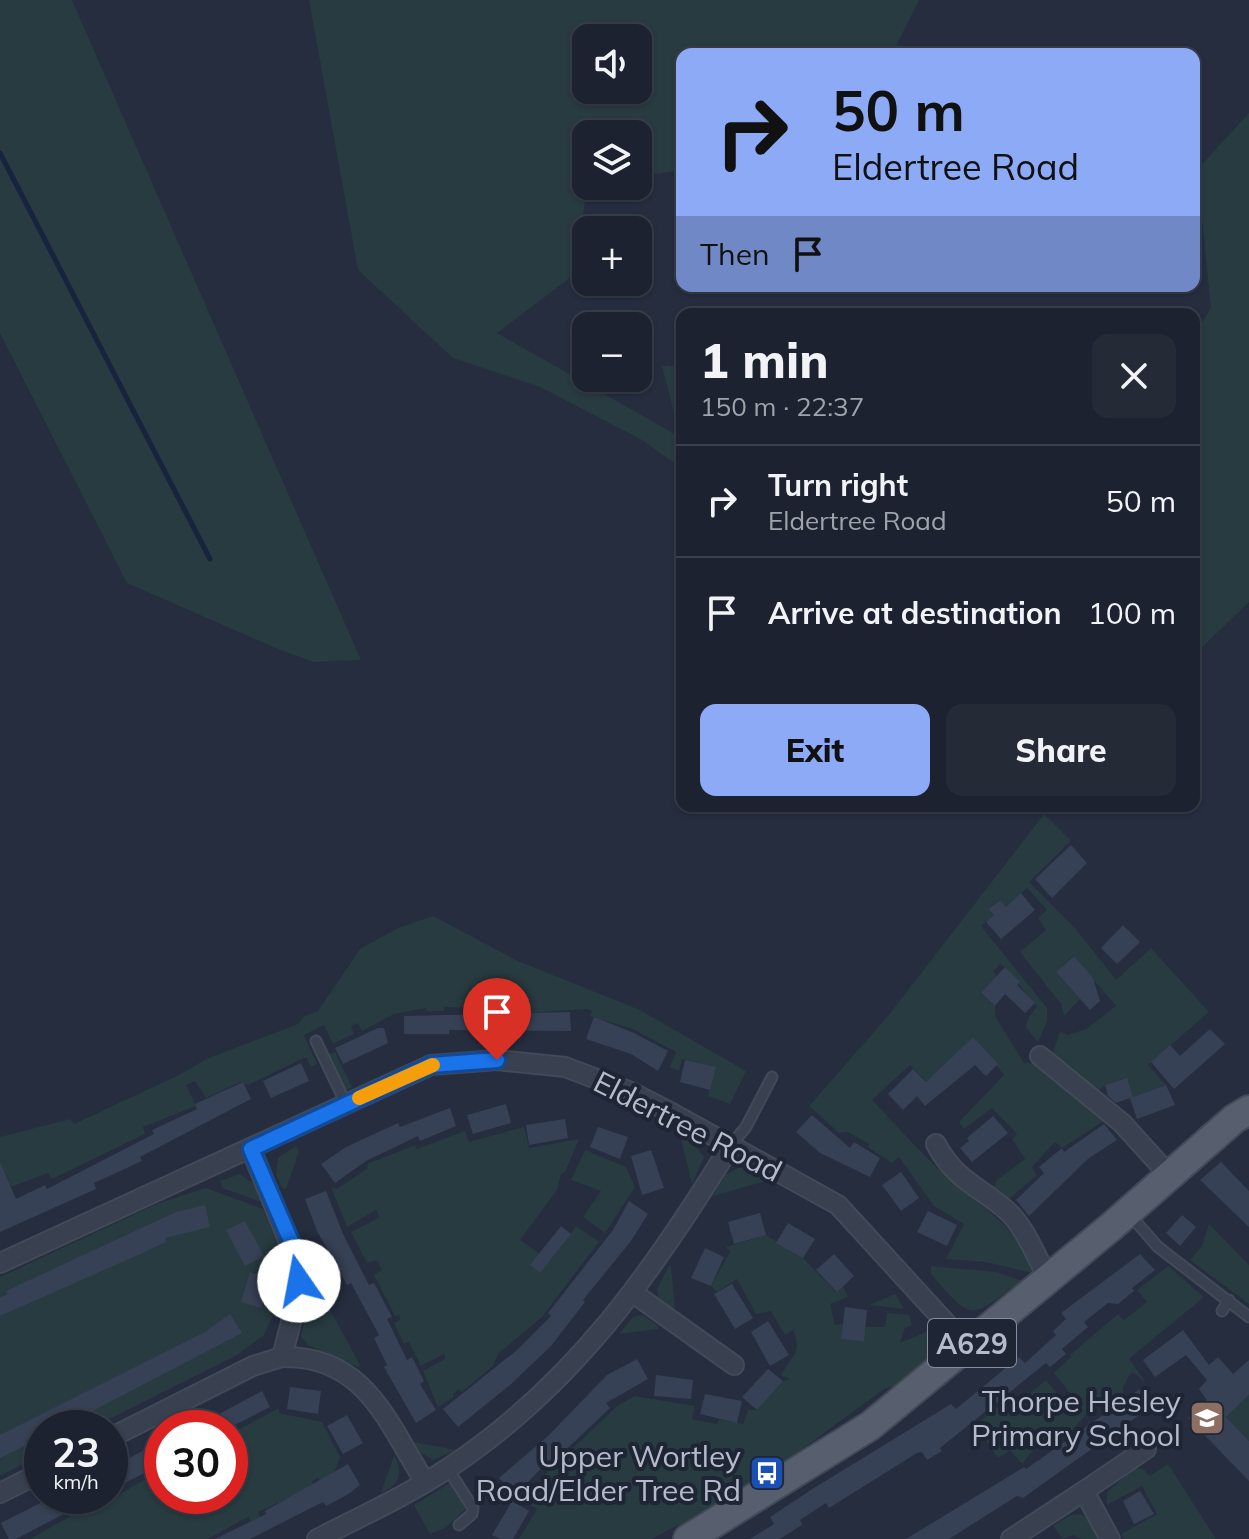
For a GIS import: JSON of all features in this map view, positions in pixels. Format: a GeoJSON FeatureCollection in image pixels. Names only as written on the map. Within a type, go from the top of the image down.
{"type":"FeatureCollection","features":[{"type":"Feature","properties":{"kind":"main road","name":"A629"},"geometry":{"type":"LineString","coordinates":[[688,1539],[856,1436],[968,1347],[1128,1212],[1244,1108]]}},
{"type":"Feature","properties":{"kind":"street"},"geometry":{"type":"LineString","coordinates":[[1040,1056],[1122,1123],[1170,1176]]}},
{"type":"Feature","properties":{"kind":"street","name":"Eldertree Road"},"geometry":{"type":"LineString","coordinates":[[0,1263],[431,1065],[497,1060],[565,1067],[631,1092],[838,1205],[968,1347]]}},
{"type":"Feature","properties":{"kind":"street"},"geometry":{"type":"LineString","coordinates":[[936,1144],[958,1177],[1007,1210],[1027,1238],[1048,1279]]}},
{"type":"Feature","properties":{"kind":"street"},"geometry":{"type":"LineString","coordinates":[[317,1539],[448,1469],[553,1385],[598,1339],[633,1293],[731,1145]]}},
{"type":"Feature","properties":{"kind":"street"},"geometry":{"type":"LineString","coordinates":[[251,1149],[298,1264],[299,1291],[282,1357]]}},
{"type":"Feature","properties":{"kind":"street"},"geometry":{"type":"LineString","coordinates":[[633,1293],[734,1365]]}},
{"type":"Feature","properties":{"kind":"street"},"geometry":{"type":"LineString","coordinates":[[128,1429],[253,1366],[282,1357],[321,1361],[360,1382],[425,1482]]}},
{"type":"Feature","properties":{"kind":"street"},"geometry":{"type":"LineString","coordinates":[[1011,1539],[1146,1449]]}},
{"type":"Feature","properties":{"kind":"street"},"geometry":{"type":"LineString","coordinates":[[0,1493],[24,1481]]}},
{"type":"Feature","properties":{"kind":"street"},"geometry":{"type":"LineString","coordinates":[[1084,1491],[1110,1539]]}},
{"type":"Feature","properties":{"kind":"lane"},"geometry":{"type":"LineString","coordinates":[[316,1041],[346,1104]]}},
{"type":"Feature","properties":{"kind":"lane"},"geometry":{"type":"LineString","coordinates":[[731,1145],[746,1127],[772,1077]]}},
{"type":"Feature","properties":{"kind":"lane"},"geometry":{"type":"LineString","coordinates":[[1128,1212],[1158,1247],[1249,1317]]}},
{"type":"Feature","properties":{"kind":"lane"},"geometry":{"type":"LineString","coordinates":[[1222,1311],[1229,1300]]}},
{"type":"Feature","properties":{"kind":"lane"},"geometry":{"type":"LineString","coordinates":[[448,1469],[473,1508],[472,1514],[459,1525]]}},
{"type":"Feature","properties":{"kind":"green space"},"geometry":{"type":"Polygon","coordinates":[[[0,0],[72,0],[361,660],[314,662],[127,583],[0,333],[0,0]]]}},
{"type":"Feature","properties":{"kind":"green space"},"geometry":{"type":"Polygon","coordinates":[[[309,0],[919,0],[895,48],[676,48],[676,171],[652,175],[652,120],[572,120],[572,200],[585,200],[583,216],[572,216],[572,276],[497,333],[572,376],[572,392],[601,392],[676,435],[676,465],[642,440],[540,387],[453,358],[358,270],[309,0]]]}},
{"type":"Feature","properties":{"kind":"green space"},"geometry":{"type":"Polygon","coordinates":[[[1249,113],[1249,602],[1200,649],[1200,325],[1211,308],[1200,200],[1200,167],[1249,113]]]}},
{"type":"Feature","properties":{"kind":"green space"},"geometry":{"type":"Polygon","coordinates":[[[662,366],[676,366],[676,421],[662,366]]]}},
{"type":"Feature","properties":{"kind":"green space"},"geometry":{"type":"Polygon","coordinates":[[[1044,814],[1071,841],[1029,882],[1075,928],[1116,980],[1151,948],[1209,1012],[1148,1065],[1166,1085],[1133,1097],[1126,1078],[1105,1085],[1096,1094],[1051,1058],[1060,1031],[1067,1035],[1086,1029],[1116,1006],[1073,956],[1056,972],[1080,999],[1064,1016],[1061,1004],[1020,952],[1046,930],[1038,918],[1047,910],[1027,888],[1006,907],[999,900],[990,909],[994,915],[981,926],[1047,1008],[1047,1021],[1038,1042],[1026,1028],[1028,1018],[1037,1007],[1005,967],[1000,964],[993,971],[997,976],[981,994],[995,1006],[995,1016],[1024,1063],[1038,1064],[1107,1119],[1062,1148],[1055,1142],[1032,1167],[1037,1175],[1006,1202],[992,1192],[997,1180],[1025,1159],[1012,1139],[1017,1134],[992,1108],[964,1129],[959,1122],[1004,1075],[973,1037],[927,1082],[910,1065],[872,1100],[938,1168],[1004,1225],[1019,1245],[1032,1273],[986,1262],[946,1259],[964,1224],[934,1206],[899,1157],[892,1163],[848,1132],[839,1133],[809,1106],[888,1016],[1044,814]]]}},
{"type":"Feature","properties":{"kind":"green space"},"geometry":{"type":"Polygon","coordinates":[[[433,916],[518,961],[640,1010],[746,1071],[730,1104],[708,1096],[715,1067],[682,1059],[679,1071],[670,1067],[676,1052],[633,1029],[590,1016],[592,1011],[587,1009],[525,1013],[518,1009],[444,1007],[444,1011],[427,1011],[426,1008],[394,1014],[362,1031],[358,1023],[351,1026],[354,1034],[333,1044],[324,1025],[304,1035],[317,1064],[311,1067],[306,1057],[248,1085],[240,1082],[206,1098],[195,1081],[186,1085],[196,1106],[143,1127],[145,1134],[52,1179],[48,1173],[11,1187],[6,1175],[0,1177],[0,1137],[70,1119],[74,1124],[181,1074],[206,1059],[298,1024],[305,1016],[318,1011],[360,949],[398,928],[433,916]]]}},
{"type":"Feature","properties":{"kind":"green space"},"geometry":{"type":"Polygon","coordinates":[[[335,1052],[352,1087],[345,1091],[328,1054],[335,1052]]]}},
{"type":"Feature","properties":{"kind":"green space"},"geometry":{"type":"Polygon","coordinates":[[[524,1127],[529,1148],[579,1139],[565,1172],[561,1174],[557,1190],[520,1240],[550,1261],[576,1226],[599,1242],[542,1317],[498,1354],[493,1366],[462,1392],[458,1389],[454,1397],[438,1407],[423,1371],[445,1359],[444,1354],[421,1366],[409,1342],[404,1344],[394,1323],[400,1320],[399,1315],[395,1316],[374,1275],[382,1270],[377,1260],[367,1263],[351,1232],[380,1217],[376,1210],[347,1227],[331,1187],[337,1189],[368,1168],[367,1164],[415,1145],[417,1149],[465,1131],[469,1142],[524,1127]]]}},
{"type":"Feature","properties":{"kind":"green space"},"geometry":{"type":"Polygon","coordinates":[[[681,1138],[693,1143],[704,1157],[692,1184],[681,1138]]]}},
{"type":"Feature","properties":{"kind":"green space"},"geometry":{"type":"Polygon","coordinates":[[[296,1146],[299,1151],[286,1189],[282,1188],[276,1174],[278,1158],[296,1146]]]}},
{"type":"Feature","properties":{"kind":"green space"},"geometry":{"type":"Polygon","coordinates":[[[585,1150],[626,1167],[635,1187],[605,1233],[583,1217],[601,1191],[571,1180],[585,1150]]]}},
{"type":"Feature","properties":{"kind":"green space"},"geometry":{"type":"Polygon","coordinates":[[[740,1167],[769,1180],[713,1196],[725,1175],[740,1167]]]}},
{"type":"Feature","properties":{"kind":"green space"},"geometry":{"type":"Polygon","coordinates":[[[240,1174],[254,1184],[262,1202],[222,1188],[220,1181],[240,1174]]]}},
{"type":"Feature","properties":{"kind":"green space"},"geometry":{"type":"Polygon","coordinates":[[[206,1188],[263,1209],[286,1263],[283,1293],[264,1335],[237,1355],[127,1410],[24,1410],[24,1463],[0,1476],[0,1277],[159,1203],[206,1188]]]}},
{"type":"Feature","properties":{"kind":"green space"},"geometry":{"type":"Polygon","coordinates":[[[1209,1224],[1249,1265],[1249,1304],[1190,1260],[1202,1246],[1209,1224]]]}},
{"type":"Feature","properties":{"kind":"green space"},"geometry":{"type":"Polygon","coordinates":[[[766,1235],[803,1258],[836,1292],[843,1286],[848,1297],[830,1304],[835,1325],[843,1324],[841,1339],[863,1342],[866,1327],[885,1327],[887,1313],[909,1315],[912,1325],[905,1328],[900,1343],[928,1331],[934,1339],[934,1355],[899,1385],[884,1389],[774,1470],[772,1466],[759,1473],[764,1482],[692,1524],[676,1526],[652,1539],[519,1539],[537,1509],[520,1499],[617,1406],[635,1396],[695,1406],[692,1419],[717,1424],[719,1419],[743,1424],[748,1410],[757,1410],[783,1381],[790,1379],[781,1375],[796,1349],[793,1330],[785,1335],[771,1311],[756,1314],[737,1279],[717,1292],[711,1286],[730,1252],[726,1247],[766,1235]]]}},
{"type":"Feature","properties":{"kind":"green space"},"geometry":{"type":"Polygon","coordinates":[[[669,1266],[675,1308],[660,1303],[657,1289],[669,1266]]]}},
{"type":"Feature","properties":{"kind":"green space"},"geometry":{"type":"Polygon","coordinates":[[[931,1266],[996,1272],[1022,1281],[992,1302],[974,1310],[956,1302],[931,1274],[931,1266]]]}},
{"type":"Feature","properties":{"kind":"green space"},"geometry":{"type":"Polygon","coordinates":[[[1168,1266],[1204,1297],[1129,1359],[1147,1384],[1134,1373],[1130,1374],[1123,1387],[1124,1398],[1117,1404],[1113,1399],[1089,1412],[1068,1434],[1061,1427],[1051,1434],[1054,1440],[1044,1449],[1039,1443],[1022,1464],[1010,1450],[998,1458],[975,1425],[1013,1395],[1020,1402],[1046,1380],[1067,1405],[1075,1400],[1054,1373],[1118,1314],[1124,1320],[1147,1302],[1137,1290],[1168,1266]]]}},
{"type":"Feature","properties":{"kind":"green space"},"geometry":{"type":"Polygon","coordinates":[[[320,1291],[360,1365],[358,1367],[308,1345],[301,1337],[309,1295],[320,1291]]]}},
{"type":"Feature","properties":{"kind":"green space"},"geometry":{"type":"Polygon","coordinates":[[[895,1294],[904,1309],[869,1305],[895,1294]]]}},
{"type":"Feature","properties":{"kind":"green space"},"geometry":{"type":"Polygon","coordinates":[[[642,1315],[659,1326],[658,1329],[619,1334],[633,1317],[642,1315]]]}},
{"type":"Feature","properties":{"kind":"green space"},"geometry":{"type":"Polygon","coordinates":[[[1249,1395],[1249,1441],[1226,1417],[1249,1395]]]}},
{"type":"Feature","properties":{"kind":"green space"},"geometry":{"type":"Polygon","coordinates":[[[279,1408],[279,1413],[322,1422],[340,1457],[334,1473],[321,1481],[318,1478],[312,1481],[314,1487],[258,1512],[260,1517],[251,1522],[248,1517],[208,1539],[30,1539],[74,1514],[128,1514],[128,1489],[144,1480],[144,1514],[248,1514],[248,1424],[279,1408]]]}},
{"type":"Feature","properties":{"kind":"green space"},"geometry":{"type":"Polygon","coordinates":[[[414,1442],[456,1450],[433,1460],[421,1453],[414,1442]]]}},
{"type":"Feature","properties":{"kind":"green space"},"geometry":{"type":"Polygon","coordinates":[[[394,1455],[399,1467],[398,1477],[392,1486],[381,1493],[394,1455]]]}},
{"type":"Feature","properties":{"kind":"green space"},"geometry":{"type":"Polygon","coordinates":[[[1168,1464],[1216,1539],[1124,1539],[1121,1534],[1157,1514],[1142,1486],[1107,1505],[1107,1492],[1135,1468],[1143,1469],[1150,1476],[1168,1464]]]}},
{"type":"Feature","properties":{"kind":"green space"},"geometry":{"type":"Polygon","coordinates":[[[450,1483],[467,1508],[445,1528],[430,1534],[414,1505],[450,1483]]]}},
{"type":"Feature","properties":{"kind":"green space"},"geometry":{"type":"Polygon","coordinates":[[[1081,1514],[1089,1519],[1097,1539],[1081,1539],[1073,1535],[1063,1539],[1053,1526],[1071,1515],[1081,1514]]]}},
{"type":"Feature","properties":{"kind":"building"},"geometry":{"type":"Polygon","coordinates":[[[1071,845],[1087,863],[1052,898],[1035,879],[1071,845]]]}},
{"type":"Feature","properties":{"kind":"building"},"geometry":{"type":"Polygon","coordinates":[[[1021,893],[1035,910],[1001,939],[986,922],[994,915],[989,909],[1000,900],[1006,907],[1021,893]]]}},
{"type":"Feature","properties":{"kind":"building"},"geometry":{"type":"Polygon","coordinates":[[[1123,925],[1140,942],[1117,964],[1101,948],[1123,925]]]}},
{"type":"Feature","properties":{"kind":"building"},"geometry":{"type":"Polygon","coordinates":[[[1074,956],[1093,978],[1100,1001],[1090,1010],[1056,972],[1074,956]]]}},
{"type":"Feature","properties":{"kind":"building"},"geometry":{"type":"Polygon","coordinates":[[[1005,967],[1035,1003],[1025,1013],[1005,994],[995,1006],[981,993],[1005,967]]]}},
{"type":"Feature","properties":{"kind":"building"},"geometry":{"type":"Polygon","coordinates":[[[570,1012],[571,1031],[449,1030],[449,1034],[404,1034],[404,1016],[570,1012]]]}},
{"type":"Feature","properties":{"kind":"building"},"geometry":{"type":"Polygon","coordinates":[[[594,1017],[668,1051],[658,1071],[631,1054],[586,1039],[594,1017]]]}},
{"type":"Feature","properties":{"kind":"building"},"geometry":{"type":"Polygon","coordinates":[[[384,1028],[388,1043],[343,1064],[335,1048],[384,1028]]]}},
{"type":"Feature","properties":{"kind":"building"},"geometry":{"type":"Polygon","coordinates":[[[1210,1029],[1225,1044],[1174,1089],[1151,1062],[1170,1045],[1180,1056],[1210,1029]]]}},
{"type":"Feature","properties":{"kind":"building"},"geometry":{"type":"Polygon","coordinates":[[[973,1037],[998,1064],[986,1076],[975,1065],[925,1106],[917,1096],[903,1110],[888,1094],[913,1069],[926,1082],[973,1037]]]}},
{"type":"Feature","properties":{"kind":"building"},"geometry":{"type":"Polygon","coordinates":[[[685,1060],[716,1067],[710,1090],[680,1082],[685,1060]]]}},
{"type":"Feature","properties":{"kind":"building"},"geometry":{"type":"Polygon","coordinates":[[[301,1063],[309,1081],[271,1098],[263,1081],[301,1063]]]}},
{"type":"Feature","properties":{"kind":"building"},"geometry":{"type":"Polygon","coordinates":[[[1127,1078],[1133,1097],[1116,1103],[1108,1096],[1105,1085],[1127,1078]]]}},
{"type":"Feature","properties":{"kind":"building"},"geometry":{"type":"Polygon","coordinates":[[[243,1082],[251,1099],[140,1157],[142,1161],[94,1183],[96,1189],[0,1232],[0,1162],[16,1199],[45,1185],[47,1189],[154,1134],[152,1130],[197,1109],[195,1104],[243,1082]]]}},
{"type":"Feature","properties":{"kind":"building"},"geometry":{"type":"Polygon","coordinates":[[[1166,1085],[1175,1105],[1137,1119],[1130,1098],[1166,1085]]]}},
{"type":"Feature","properties":{"kind":"building"},"geometry":{"type":"Polygon","coordinates":[[[506,1104],[511,1123],[473,1134],[467,1115],[506,1104]]]}},
{"type":"Feature","properties":{"kind":"building"},"geometry":{"type":"Polygon","coordinates":[[[450,1108],[456,1126],[420,1141],[418,1136],[366,1161],[335,1183],[321,1164],[346,1147],[398,1123],[400,1127],[450,1108]]]}},
{"type":"Feature","properties":{"kind":"building"},"geometry":{"type":"Polygon","coordinates":[[[812,1115],[850,1148],[854,1142],[880,1158],[870,1177],[820,1153],[796,1132],[812,1115]]]}},
{"type":"Feature","properties":{"kind":"building"},"geometry":{"type":"Polygon","coordinates":[[[993,1116],[1008,1133],[972,1162],[960,1148],[993,1116]]]}},
{"type":"Feature","properties":{"kind":"building"},"geometry":{"type":"Polygon","coordinates":[[[565,1119],[568,1138],[529,1145],[526,1125],[565,1119]]]}},
{"type":"Feature","properties":{"kind":"building"},"geometry":{"type":"Polygon","coordinates":[[[1104,1124],[1117,1140],[1089,1158],[1029,1216],[1016,1200],[1044,1173],[1039,1167],[1062,1148],[1064,1152],[1104,1124]]]}},
{"type":"Feature","properties":{"kind":"building"},"geometry":{"type":"Polygon","coordinates":[[[598,1127],[628,1137],[620,1159],[590,1147],[598,1127]]]}},
{"type":"Feature","properties":{"kind":"building"},"geometry":{"type":"Polygon","coordinates":[[[651,1150],[664,1188],[642,1195],[631,1156],[651,1150]]]}},
{"type":"Feature","properties":{"kind":"building"},"geometry":{"type":"Polygon","coordinates":[[[1221,1162],[1249,1191],[1249,1227],[1200,1180],[1221,1162]]]}},
{"type":"Feature","properties":{"kind":"building"},"geometry":{"type":"Polygon","coordinates":[[[901,1172],[919,1198],[901,1211],[882,1185],[901,1172]]]}},
{"type":"Feature","properties":{"kind":"building"},"geometry":{"type":"Polygon","coordinates":[[[326,1191],[343,1234],[369,1285],[374,1283],[392,1317],[387,1319],[407,1360],[412,1357],[424,1381],[420,1384],[436,1410],[416,1423],[384,1367],[387,1365],[374,1338],[379,1335],[351,1283],[347,1285],[317,1231],[305,1199],[326,1191]]]}},
{"type":"Feature","properties":{"kind":"building"},"geometry":{"type":"Polygon","coordinates":[[[629,1201],[648,1214],[631,1241],[583,1300],[585,1302],[551,1346],[510,1385],[458,1427],[443,1409],[517,1350],[551,1316],[548,1313],[613,1230],[629,1201]]]}},
{"type":"Feature","properties":{"kind":"building"},"geometry":{"type":"Polygon","coordinates":[[[205,1205],[210,1227],[165,1238],[166,1242],[0,1316],[0,1298],[8,1294],[6,1291],[176,1212],[205,1205]]]}},
{"type":"Feature","properties":{"kind":"building"},"geometry":{"type":"Polygon","coordinates":[[[928,1211],[957,1225],[947,1246],[917,1232],[928,1211]]]}},
{"type":"Feature","properties":{"kind":"building"},"geometry":{"type":"Polygon","coordinates":[[[760,1213],[766,1235],[734,1244],[728,1222],[760,1213]]]}},
{"type":"Feature","properties":{"kind":"building"},"geometry":{"type":"Polygon","coordinates":[[[1182,1215],[1196,1227],[1180,1246],[1166,1233],[1182,1215]]]}},
{"type":"Feature","properties":{"kind":"building"},"geometry":{"type":"Polygon","coordinates":[[[245,1221],[264,1256],[245,1266],[226,1230],[245,1221]]]}},
{"type":"Feature","properties":{"kind":"building"},"geometry":{"type":"Polygon","coordinates":[[[788,1223],[815,1239],[803,1258],[776,1243],[788,1223]]]}},
{"type":"Feature","properties":{"kind":"building"},"geometry":{"type":"Polygon","coordinates":[[[561,1226],[571,1234],[540,1273],[530,1265],[561,1226]]]}},
{"type":"Feature","properties":{"kind":"building"},"geometry":{"type":"Polygon","coordinates":[[[705,1248],[724,1257],[711,1286],[691,1278],[705,1248]]]}},
{"type":"Feature","properties":{"kind":"building"},"geometry":{"type":"Polygon","coordinates":[[[834,1254],[854,1276],[837,1292],[816,1270],[834,1254]]]}},
{"type":"Feature","properties":{"kind":"building"},"geometry":{"type":"Polygon","coordinates":[[[1140,1254],[1155,1270],[1132,1288],[1134,1291],[1118,1304],[1108,1303],[1084,1322],[1088,1327],[1062,1349],[1066,1354],[1050,1367],[1046,1363],[940,1448],[942,1451],[927,1460],[922,1452],[917,1453],[829,1508],[826,1503],[800,1520],[802,1525],[780,1539],[750,1539],[774,1524],[770,1517],[814,1488],[951,1404],[956,1409],[1019,1357],[1025,1363],[1056,1335],[1053,1331],[1066,1319],[1061,1313],[1140,1254]]]}},
{"type":"Feature","properties":{"kind":"building"},"geometry":{"type":"Polygon","coordinates":[[[250,1272],[271,1279],[261,1308],[241,1302],[250,1272]]]}},
{"type":"Feature","properties":{"kind":"building"},"geometry":{"type":"Polygon","coordinates":[[[732,1284],[753,1318],[735,1329],[714,1294],[732,1284]]]}},
{"type":"Feature","properties":{"kind":"building"},"geometry":{"type":"Polygon","coordinates":[[[845,1307],[867,1310],[864,1342],[841,1339],[845,1307]]]}},
{"type":"Feature","properties":{"kind":"building"},"geometry":{"type":"Polygon","coordinates":[[[230,1314],[242,1333],[94,1410],[50,1410],[205,1332],[230,1314]]]}},
{"type":"Feature","properties":{"kind":"building"},"geometry":{"type":"Polygon","coordinates":[[[768,1321],[789,1355],[770,1366],[751,1332],[768,1321]]]}},
{"type":"Feature","properties":{"kind":"building"},"geometry":{"type":"Polygon","coordinates":[[[1183,1330],[1209,1365],[1218,1357],[1233,1374],[1249,1360],[1249,1395],[1226,1417],[1249,1441],[1249,1481],[1188,1418],[1207,1400],[1199,1389],[1207,1380],[1186,1355],[1155,1377],[1143,1360],[1183,1330]]]}},
{"type":"Feature","properties":{"kind":"building"},"geometry":{"type":"Polygon","coordinates":[[[637,1359],[648,1379],[606,1403],[610,1408],[552,1463],[549,1460],[516,1495],[499,1478],[548,1436],[607,1375],[637,1359]]]}},
{"type":"Feature","properties":{"kind":"building"},"geometry":{"type":"Polygon","coordinates":[[[768,1369],[783,1381],[757,1410],[742,1397],[768,1369]]]}},
{"type":"Feature","properties":{"kind":"building"},"geometry":{"type":"Polygon","coordinates":[[[656,1375],[693,1380],[691,1399],[654,1396],[656,1375]]]}},
{"type":"Feature","properties":{"kind":"building"},"geometry":{"type":"Polygon","coordinates":[[[1144,1386],[1156,1403],[1023,1498],[1017,1496],[949,1539],[906,1539],[1024,1467],[1026,1469],[1144,1386]]]}},
{"type":"Feature","properties":{"kind":"building"},"geometry":{"type":"Polygon","coordinates":[[[290,1387],[321,1391],[318,1414],[287,1409],[290,1387]]]}},
{"type":"Feature","properties":{"kind":"building"},"geometry":{"type":"Polygon","coordinates":[[[262,1391],[270,1407],[248,1418],[248,1410],[227,1410],[262,1391]]]}},
{"type":"Feature","properties":{"kind":"building"},"geometry":{"type":"Polygon","coordinates":[[[705,1394],[742,1401],[737,1423],[700,1414],[705,1394]]]}},
{"type":"Feature","properties":{"kind":"building"},"geometry":{"type":"Polygon","coordinates":[[[347,1415],[363,1443],[343,1454],[327,1426],[347,1415]]]}},
{"type":"Feature","properties":{"kind":"building"},"geometry":{"type":"Polygon","coordinates":[[[24,1423],[24,1446],[0,1458],[0,1435],[24,1423]]]}},
{"type":"Feature","properties":{"kind":"building"},"geometry":{"type":"Polygon","coordinates":[[[144,1450],[144,1473],[128,1481],[128,1459],[144,1450]]]}},
{"type":"Feature","properties":{"kind":"building"},"geometry":{"type":"Polygon","coordinates":[[[348,1464],[360,1485],[347,1495],[326,1506],[323,1502],[250,1539],[215,1539],[266,1514],[265,1511],[348,1464]]]}},
{"type":"Feature","properties":{"kind":"building"},"geometry":{"type":"Polygon","coordinates":[[[1140,1491],[1154,1514],[1134,1524],[1123,1501],[1140,1491]]]}},
{"type":"Feature","properties":{"kind":"building"},"geometry":{"type":"Polygon","coordinates":[[[512,1501],[529,1511],[513,1539],[500,1539],[492,1535],[512,1501]]]}},
{"type":"Feature","properties":{"kind":"building"},"geometry":{"type":"Polygon","coordinates":[[[24,1511],[24,1514],[64,1514],[16,1539],[9,1539],[1,1523],[24,1511]]]}},
{"type":"Feature","properties":{"kind":"waterway"},"geometry":{"type":"LineString","coordinates":[[0,153],[210,559]]}},
{"type":"Feature","properties":{"kind":"slow traffic"},"geometry":{"type":"LineString","coordinates":[[359,1098],[433,1065]]}},
{"type":"Feature","properties":{"kind":"place","name":"Thorpe Hesley Primary School"},"geometry":{"type":"Point","coordinates":[1207,1418]}},
{"type":"Feature","properties":{"kind":"place","name":"Upper Wortley Road/Elder Tree Rd"},"geometry":{"type":"Point","coordinates":[767,1473]}},
{"type":"Feature","properties":{"kind":"route"},"geometry":{"type":"LineString","coordinates":[[299,1281],[297,1255],[251,1149],[431,1065],[497,1060]]}}]}
